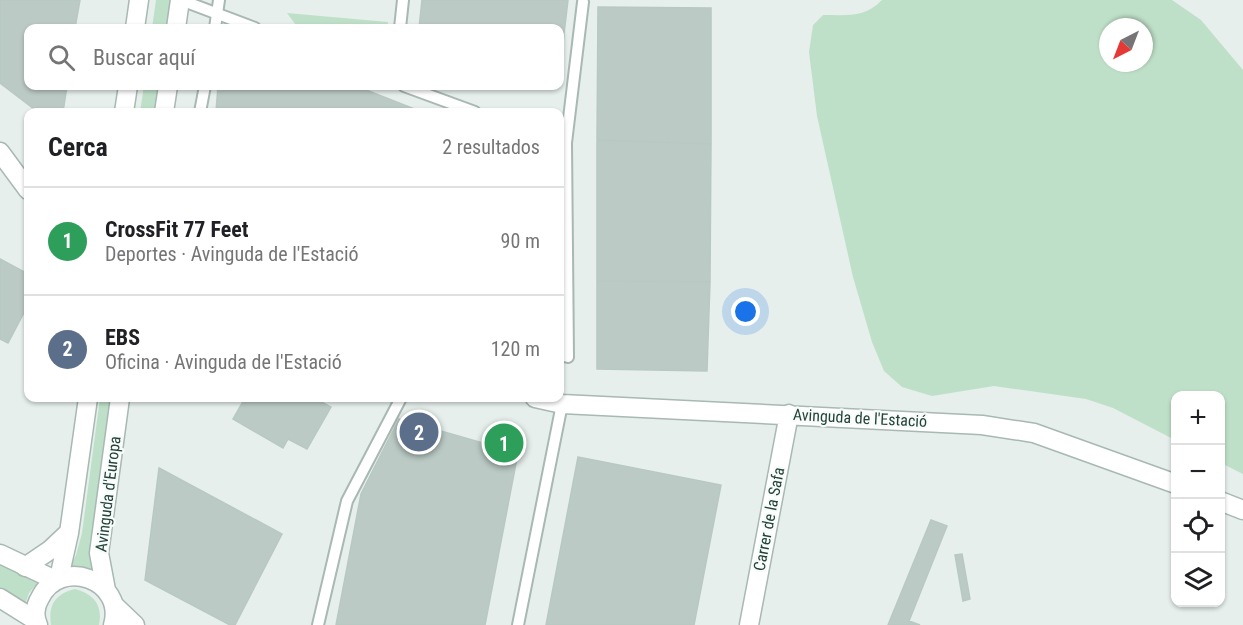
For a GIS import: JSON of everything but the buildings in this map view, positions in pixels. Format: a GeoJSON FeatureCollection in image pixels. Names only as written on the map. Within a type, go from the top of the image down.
{"type":"FeatureCollection","features":[{"type":"Feature","properties":{"kind":"street"},"geometry":{"type":"LineString","coordinates":[[136,24],[139,0]]}},
{"type":"Feature","properties":{"kind":"street"},"geometry":{"type":"LineString","coordinates":[[177,24],[180,0]]}},
{"type":"Feature","properties":{"kind":"street"},"geometry":{"type":"LineString","coordinates":[[125,108],[127,90]]}},
{"type":"Feature","properties":{"kind":"street"},"geometry":{"type":"LineString","coordinates":[[165,108],[167,90]]}},
{"type":"Feature","properties":{"kind":"street"},"geometry":{"type":"LineString","coordinates":[[0,152],[24,166]]}},
{"type":"Feature","properties":{"kind":"street"},"geometry":{"type":"LineString","coordinates":[[0,152],[24,185]]}},
{"type":"Feature","properties":{"kind":"street","name":"Avinguda d'Europa"},"geometry":{"type":"LineString","coordinates":[[57,579],[69,533],[86,402]]}},
{"type":"Feature","properties":{"kind":"street","name":"Avinguda d'Europa"},"geometry":{"type":"LineString","coordinates":[[113,625],[110,597],[99,553],[119,402]]}},
{"type":"Feature","properties":{"kind":"street","name":"Avinguda de l'Estació"},"geometry":{"type":"LineString","coordinates":[[553,402],[982,425],[1034,433],[1171,482]]}},
{"type":"Feature","properties":{"kind":"street","name":"Carrer de la Safa"},"geometry":{"type":"LineString","coordinates":[[749,625],[789,414]]}},
{"type":"Feature","properties":{"kind":"street"},"geometry":{"type":"LineString","coordinates":[[1225,503],[1243,510]]}},
{"type":"Feature","properties":{"kind":"street"},"geometry":{"type":"LineString","coordinates":[[25,567],[50,550],[69,533]]}},
{"type":"Feature","properties":{"kind":"street"},"geometry":{"type":"LineString","coordinates":[[0,554],[25,567],[57,579]]}},
{"type":"Feature","properties":{"kind":"street"},"geometry":{"type":"LineString","coordinates":[[36,622],[36,604],[43,590],[57,579],[76,575],[92,579],[135,625]]}},
{"type":"Feature","properties":{"kind":"street"},"geometry":{"type":"LineString","coordinates":[[0,598],[36,622]]}},
{"type":"Feature","properties":{"kind":"lane"},"geometry":{"type":"LineString","coordinates":[[180,0],[244,24]]}},
{"type":"Feature","properties":{"kind":"lane"},"geometry":{"type":"LineString","coordinates":[[216,24],[219,0]]}},
{"type":"Feature","properties":{"kind":"lane"},"geometry":{"type":"LineString","coordinates":[[400,24],[403,0]]}},
{"type":"Feature","properties":{"kind":"lane"},"geometry":{"type":"LineString","coordinates":[[564,136],[583,2]]}},
{"type":"Feature","properties":{"kind":"lane"},"geometry":{"type":"LineString","coordinates":[[201,108],[204,90]]}},
{"type":"Feature","properties":{"kind":"lane"},"geometry":{"type":"LineString","coordinates":[[415,90],[464,108]]}},
{"type":"Feature","properties":{"kind":"lane"},"geometry":{"type":"LineString","coordinates":[[564,186],[568,357],[564,356]]}},
{"type":"Feature","properties":{"kind":"lane"},"geometry":{"type":"LineString","coordinates":[[318,625],[347,501],[399,402]]}},
{"type":"Feature","properties":{"kind":"lane"},"geometry":{"type":"LineString","coordinates":[[518,625],[562,404]]}},
{"type":"Feature","properties":{"kind":"green space"},"geometry":{"type":"Polygon","coordinates":[[[156,0],[171,0],[168,24],[153,24],[156,0]]]}},
{"type":"Feature","properties":{"kind":"green space"},"geometry":{"type":"Polygon","coordinates":[[[882,0],[1172,0],[1201,20],[1243,70],[1243,474],[1225,465],[1225,391],[1171,391],[1171,438],[1113,408],[1086,399],[994,386],[932,396],[902,387],[884,371],[872,342],[853,277],[817,116],[809,52],[813,25],[823,15],[855,14],[869,10],[882,0]]]}},
{"type":"Feature","properties":{"kind":"green space"},"geometry":{"type":"Polygon","coordinates":[[[287,13],[388,22],[388,24],[295,24],[287,13]]]}},
{"type":"Feature","properties":{"kind":"green space"},"geometry":{"type":"Polygon","coordinates":[[[143,90],[159,90],[156,108],[141,108],[143,90]]]}},
{"type":"Feature","properties":{"kind":"green space"},"geometry":{"type":"Polygon","coordinates":[[[99,402],[114,402],[95,575],[69,569],[76,555],[82,533],[99,402]]]}},
{"type":"Feature","properties":{"kind":"green space"},"geometry":{"type":"Polygon","coordinates":[[[0,563],[39,581],[29,593],[24,608],[0,591],[0,563]]]}},
{"type":"Feature","properties":{"kind":"green space"},"geometry":{"type":"Polygon","coordinates":[[[75,589],[96,601],[100,612],[99,625],[51,625],[50,618],[54,601],[62,594],[75,589]]]}},
{"type":"Feature","properties":{"kind":"place","name":"EBS"},"geometry":{"type":"Point","coordinates":[419,432]}},
{"type":"Feature","properties":{"kind":"place","name":"CrossFit 77 Feet"},"geometry":{"type":"Point","coordinates":[504,443]}}]}
